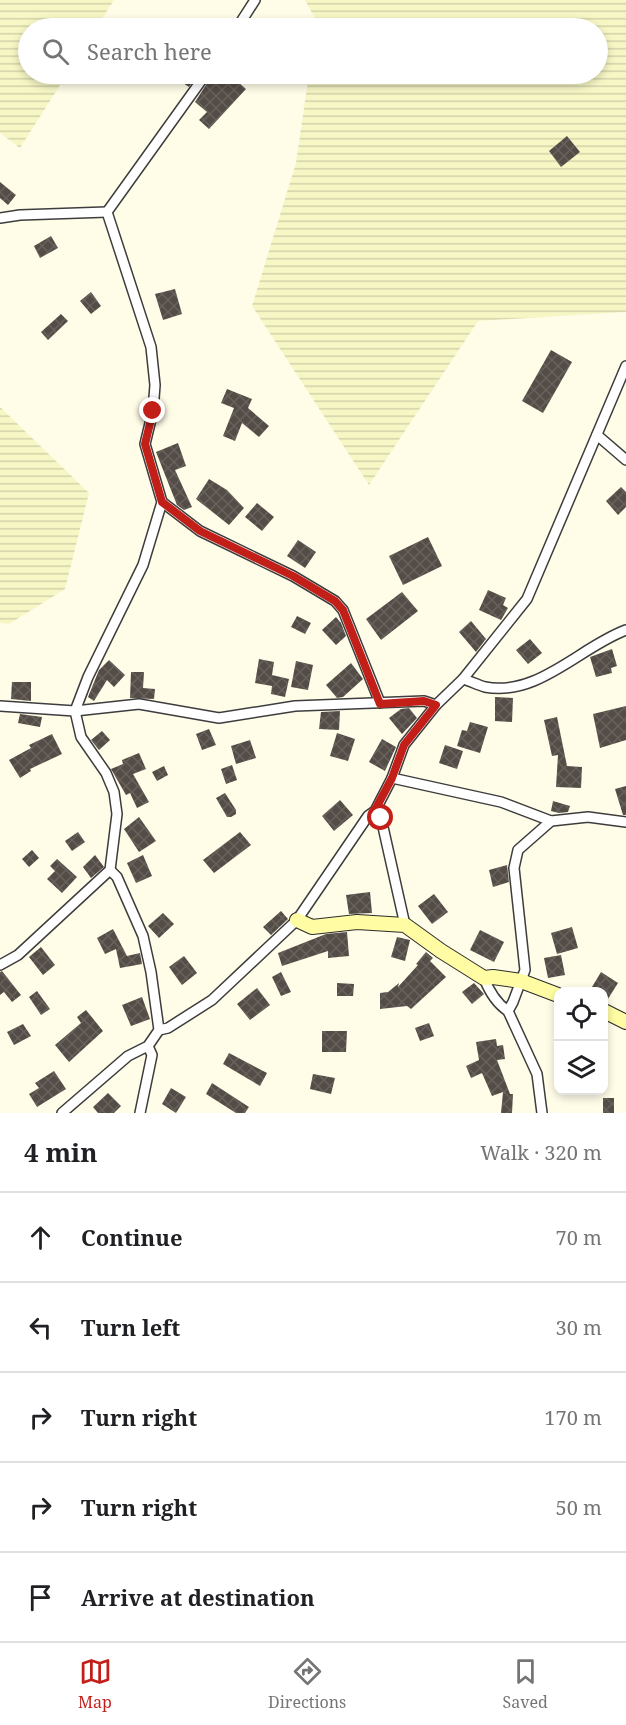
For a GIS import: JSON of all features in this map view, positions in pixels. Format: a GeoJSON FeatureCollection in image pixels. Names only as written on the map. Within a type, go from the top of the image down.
{"type":"FeatureCollection","features":[{"type":"Feature","properties":{"kind":"street"},"geometry":{"type":"LineString","coordinates":[[243,18],[255,0]]}},
{"type":"Feature","properties":{"kind":"street"},"geometry":{"type":"LineString","coordinates":[[107,212],[199,84]]}},
{"type":"Feature","properties":{"kind":"street"},"geometry":{"type":"LineString","coordinates":[[0,218],[20,215],[107,212]]}},
{"type":"Feature","properties":{"kind":"street"},"geometry":{"type":"LineString","coordinates":[[0,965],[18,955],[110,870],[117,814],[114,792],[106,773],[81,737],[75,711],[88,677],[143,565],[162,502],[145,444],[153,411],[155,385],[151,347],[107,212]]}},
{"type":"Feature","properties":{"kind":"street"},"geometry":{"type":"LineString","coordinates":[[159,1030],[168,1028],[212,1000],[297,920],[368,816],[375,810],[392,778],[404,745],[436,705],[464,679],[527,598],[626,366]]}},
{"type":"Feature","properties":{"kind":"street"},"geometry":{"type":"LineString","coordinates":[[597,435],[626,460]]}},
{"type":"Feature","properties":{"kind":"street"},"geometry":{"type":"LineString","coordinates":[[162,502],[200,531],[293,576],[335,601],[343,610],[380,704]]}},
{"type":"Feature","properties":{"kind":"street"},"geometry":{"type":"LineString","coordinates":[[464,679],[486,687],[521,686],[548,675],[607,637],[626,630]]}},
{"type":"Feature","properties":{"kind":"street"},"geometry":{"type":"LineString","coordinates":[[0,706],[75,711],[139,704],[219,718],[295,706],[424,701],[436,705]]}},
{"type":"Feature","properties":{"kind":"street"},"geometry":{"type":"LineString","coordinates":[[392,778],[501,802],[551,821],[588,817],[626,822]]}},
{"type":"Feature","properties":{"kind":"street"},"geometry":{"type":"LineString","coordinates":[[375,810],[381,818],[405,925]]}},
{"type":"Feature","properties":{"kind":"street"},"geometry":{"type":"LineString","coordinates":[[508,1011],[525,970],[514,868],[518,850],[551,821]]}},
{"type":"Feature","properties":{"kind":"street"},"geometry":{"type":"LineString","coordinates":[[62,1113],[128,1056],[148,1046],[159,1030],[151,972],[143,936],[117,877],[110,870]]}},
{"type":"Feature","properties":{"kind":"street"},"geometry":{"type":"LineString","coordinates":[[297,920],[312,927],[357,922],[405,925],[484,978],[521,981],[554,993]]}},
{"type":"Feature","properties":{"kind":"street"},"geometry":{"type":"LineString","coordinates":[[484,978],[487,988],[508,1011],[537,1074],[542,1113]]}},
{"type":"Feature","properties":{"kind":"street"},"geometry":{"type":"LineString","coordinates":[[608,1013],[626,1022]]}},
{"type":"Feature","properties":{"kind":"street"},"geometry":{"type":"LineString","coordinates":[[141,1113],[152,1055],[148,1046]]}},
{"type":"Feature","properties":{"kind":"green space"},"geometry":{"type":"Polygon","coordinates":[[[0,0],[114,0],[102,18],[18,18],[18,84],[61,84],[20,148],[0,133],[0,0]]]}},
{"type":"Feature","properties":{"kind":"green space"},"geometry":{"type":"Polygon","coordinates":[[[305,0],[626,0],[626,312],[478,321],[369,485],[252,306],[296,163],[308,84],[608,84],[608,18],[315,18],[305,0]]]}},
{"type":"Feature","properties":{"kind":"green space"},"geometry":{"type":"Polygon","coordinates":[[[0,407],[89,493],[65,589],[9,624],[0,623],[0,407]]]}},
{"type":"Feature","properties":{"kind":"building"},"geometry":{"type":"Polygon","coordinates":[[[207,84],[240,84],[246,89],[209,129],[199,120],[207,112],[195,102],[207,84]]]}},
{"type":"Feature","properties":{"kind":"building"},"geometry":{"type":"Polygon","coordinates":[[[567,136],[580,152],[561,167],[549,151],[567,136]]]}},
{"type":"Feature","properties":{"kind":"building"},"geometry":{"type":"Polygon","coordinates":[[[0,182],[16,195],[8,205],[0,198],[0,182]]]}},
{"type":"Feature","properties":{"kind":"building"},"geometry":{"type":"Polygon","coordinates":[[[51,236],[58,248],[40,258],[34,246],[51,236]]]}},
{"type":"Feature","properties":{"kind":"building"},"geometry":{"type":"Polygon","coordinates":[[[175,289],[182,314],[163,320],[155,294],[175,289]]]}},
{"type":"Feature","properties":{"kind":"building"},"geometry":{"type":"Polygon","coordinates":[[[91,292],[101,306],[91,314],[80,301],[91,292]]]}},
{"type":"Feature","properties":{"kind":"building"},"geometry":{"type":"Polygon","coordinates":[[[61,314],[68,321],[48,340],[41,332],[61,314]]]}},
{"type":"Feature","properties":{"kind":"building"},"geometry":{"type":"Polygon","coordinates":[[[551,350],[572,362],[543,413],[522,401],[551,350]]]}},
{"type":"Feature","properties":{"kind":"building"},"geometry":{"type":"Polygon","coordinates":[[[227,389],[252,399],[248,408],[269,426],[259,437],[242,423],[235,441],[223,436],[234,408],[221,403],[227,389]]]}},
{"type":"Feature","properties":{"kind":"building"},"geometry":{"type":"Polygon","coordinates":[[[178,443],[186,466],[175,470],[192,507],[184,510],[177,505],[156,452],[178,443]]]}},
{"type":"Feature","properties":{"kind":"building"},"geometry":{"type":"Polygon","coordinates":[[[209,479],[227,490],[244,508],[229,525],[196,499],[209,479]]]}},
{"type":"Feature","properties":{"kind":"building"},"geometry":{"type":"Polygon","coordinates":[[[621,487],[626,492],[626,507],[618,515],[606,501],[621,487]]]}},
{"type":"Feature","properties":{"kind":"building"},"geometry":{"type":"Polygon","coordinates":[[[257,503],[274,517],[262,531],[245,517],[257,503]]]}},
{"type":"Feature","properties":{"kind":"building"},"geometry":{"type":"Polygon","coordinates":[[[428,537],[442,566],[403,585],[389,556],[428,537]]]}},
{"type":"Feature","properties":{"kind":"building"},"geometry":{"type":"Polygon","coordinates":[[[298,540],[316,552],[305,568],[287,556],[298,540]]]}},
{"type":"Feature","properties":{"kind":"building"},"geometry":{"type":"Polygon","coordinates":[[[488,590],[506,598],[503,605],[508,608],[501,620],[479,610],[488,590]]]}},
{"type":"Feature","properties":{"kind":"building"},"geometry":{"type":"Polygon","coordinates":[[[402,592],[418,611],[381,640],[366,619],[402,592]]]}},
{"type":"Feature","properties":{"kind":"building"},"geometry":{"type":"Polygon","coordinates":[[[297,616],[311,623],[305,634],[291,627],[297,616]]]}},
{"type":"Feature","properties":{"kind":"building"},"geometry":{"type":"Polygon","coordinates":[[[336,617],[346,636],[336,645],[322,630],[336,617]]]}},
{"type":"Feature","properties":{"kind":"building"},"geometry":{"type":"Polygon","coordinates":[[[471,621],[486,639],[476,652],[459,632],[471,621]]]}},
{"type":"Feature","properties":{"kind":"building"},"geometry":{"type":"Polygon","coordinates":[[[530,639],[542,653],[528,664],[516,650],[530,639]]]}},
{"type":"Feature","properties":{"kind":"building"},"geometry":{"type":"Polygon","coordinates":[[[612,649],[617,666],[611,668],[612,673],[596,677],[590,657],[612,649]]]}},
{"type":"Feature","properties":{"kind":"building"},"geometry":{"type":"Polygon","coordinates":[[[259,659],[274,662],[272,675],[289,679],[285,697],[271,694],[272,686],[255,683],[259,659]]]}},
{"type":"Feature","properties":{"kind":"building"},"geometry":{"type":"Polygon","coordinates":[[[109,660],[125,675],[114,687],[107,680],[94,701],[88,697],[99,670],[109,660]]]}},
{"type":"Feature","properties":{"kind":"building"},"geometry":{"type":"Polygon","coordinates":[[[296,661],[313,665],[308,690],[291,687],[296,661]]]}},
{"type":"Feature","properties":{"kind":"building"},"geometry":{"type":"Polygon","coordinates":[[[351,663],[363,679],[343,697],[337,698],[326,685],[351,663]]]}},
{"type":"Feature","properties":{"kind":"building"},"geometry":{"type":"Polygon","coordinates":[[[131,672],[144,672],[143,688],[155,689],[154,699],[130,698],[131,672]]]}},
{"type":"Feature","properties":{"kind":"building"},"geometry":{"type":"Polygon","coordinates":[[[12,682],[31,682],[31,701],[11,699],[12,682]]]}},
{"type":"Feature","properties":{"kind":"building"},"geometry":{"type":"Polygon","coordinates":[[[495,697],[513,698],[512,722],[495,721],[495,697]]]}},
{"type":"Feature","properties":{"kind":"building"},"geometry":{"type":"Polygon","coordinates":[[[626,706],[626,740],[600,748],[593,714],[626,706]]]}},
{"type":"Feature","properties":{"kind":"building"},"geometry":{"type":"Polygon","coordinates":[[[409,708],[417,718],[402,734],[389,718],[401,709],[409,708]]]}},
{"type":"Feature","properties":{"kind":"building"},"geometry":{"type":"Polygon","coordinates":[[[340,711],[339,730],[319,729],[321,712],[340,711]]]}},
{"type":"Feature","properties":{"kind":"building"},"geometry":{"type":"Polygon","coordinates":[[[20,714],[42,717],[40,727],[18,723],[20,714]]]}},
{"type":"Feature","properties":{"kind":"building"},"geometry":{"type":"Polygon","coordinates":[[[557,717],[567,766],[582,767],[581,788],[556,787],[558,755],[552,756],[544,720],[557,717]]]}},
{"type":"Feature","properties":{"kind":"building"},"geometry":{"type":"Polygon","coordinates":[[[470,722],[488,727],[480,753],[457,746],[462,730],[467,731],[470,722]]]}},
{"type":"Feature","properties":{"kind":"building"},"geometry":{"type":"Polygon","coordinates":[[[209,729],[216,745],[202,750],[196,734],[209,729]]]}},
{"type":"Feature","properties":{"kind":"building"},"geometry":{"type":"Polygon","coordinates":[[[102,731],[110,740],[99,750],[91,740],[102,731]]]}},
{"type":"Feature","properties":{"kind":"building"},"geometry":{"type":"Polygon","coordinates":[[[337,733],[355,739],[348,761],[330,756],[337,733]]]}},
{"type":"Feature","properties":{"kind":"building"},"geometry":{"type":"Polygon","coordinates":[[[52,734],[62,754],[30,769],[31,771],[20,778],[9,760],[31,748],[29,745],[52,734]]]}},
{"type":"Feature","properties":{"kind":"building"},"geometry":{"type":"Polygon","coordinates":[[[382,739],[396,747],[385,771],[369,762],[382,739]]]}},
{"type":"Feature","properties":{"kind":"building"},"geometry":{"type":"Polygon","coordinates":[[[250,740],[256,758],[236,764],[231,746],[250,740]]]}},
{"type":"Feature","properties":{"kind":"building"},"geometry":{"type":"Polygon","coordinates":[[[445,745],[463,751],[457,769],[439,763],[445,745]]]}},
{"type":"Feature","properties":{"kind":"building"},"geometry":{"type":"Polygon","coordinates":[[[139,753],[146,769],[133,774],[149,802],[137,808],[130,793],[126,795],[111,769],[123,764],[122,760],[139,753]]]}},
{"type":"Feature","properties":{"kind":"building"},"geometry":{"type":"Polygon","coordinates":[[[232,765],[237,780],[226,784],[221,769],[232,765]]]}},
{"type":"Feature","properties":{"kind":"building"},"geometry":{"type":"Polygon","coordinates":[[[164,766],[168,775],[157,781],[152,772],[164,766]]]}},
{"type":"Feature","properties":{"kind":"building"},"geometry":{"type":"Polygon","coordinates":[[[626,786],[626,815],[623,815],[615,789],[626,786]]]}},
{"type":"Feature","properties":{"kind":"building"},"geometry":{"type":"Polygon","coordinates":[[[225,793],[236,810],[236,814],[231,817],[227,817],[216,798],[225,793]]]}},
{"type":"Feature","properties":{"kind":"building"},"geometry":{"type":"Polygon","coordinates":[[[340,800],[353,815],[334,831],[322,816],[340,800]]]}},
{"type":"Feature","properties":{"kind":"building"},"geometry":{"type":"Polygon","coordinates":[[[553,801],[570,806],[568,812],[551,811],[553,801]]]}},
{"type":"Feature","properties":{"kind":"building"},"geometry":{"type":"Polygon","coordinates":[[[139,817],[156,841],[139,852],[124,829],[139,817]]]}},
{"type":"Feature","properties":{"kind":"building"},"geometry":{"type":"Polygon","coordinates":[[[78,832],[85,842],[72,851],[65,841],[78,832]]]}},
{"type":"Feature","properties":{"kind":"building"},"geometry":{"type":"Polygon","coordinates":[[[240,832],[251,845],[214,873],[203,860],[240,832]]]}},
{"type":"Feature","properties":{"kind":"building"},"geometry":{"type":"Polygon","coordinates":[[[32,850],[39,858],[29,867],[22,859],[32,850]]]}},
{"type":"Feature","properties":{"kind":"building"},"geometry":{"type":"Polygon","coordinates":[[[95,855],[104,867],[91,878],[83,867],[95,855]]]}},
{"type":"Feature","properties":{"kind":"building"},"geometry":{"type":"Polygon","coordinates":[[[143,855],[152,876],[136,883],[127,863],[143,855]]]}},
{"type":"Feature","properties":{"kind":"building"},"geometry":{"type":"Polygon","coordinates":[[[57,859],[77,877],[62,893],[47,879],[55,871],[50,866],[57,859]]]}},
{"type":"Feature","properties":{"kind":"building"},"geometry":{"type":"Polygon","coordinates":[[[507,865],[509,882],[493,887],[489,870],[507,865]]]}},
{"type":"Feature","properties":{"kind":"building"},"geometry":{"type":"Polygon","coordinates":[[[370,892],[372,913],[349,914],[346,895],[370,892]]]}},
{"type":"Feature","properties":{"kind":"building"},"geometry":{"type":"Polygon","coordinates":[[[434,894],[448,912],[432,924],[418,906],[434,894]]]}},
{"type":"Feature","properties":{"kind":"building"},"geometry":{"type":"Polygon","coordinates":[[[281,911],[288,919],[271,935],[263,927],[281,911]]]}},
{"type":"Feature","properties":{"kind":"building"},"geometry":{"type":"Polygon","coordinates":[[[163,913],[174,924],[159,938],[148,926],[163,913]]]}},
{"type":"Feature","properties":{"kind":"building"},"geometry":{"type":"Polygon","coordinates":[[[572,927],[578,948],[557,954],[551,933],[572,927]]]}},
{"type":"Feature","properties":{"kind":"building"},"geometry":{"type":"Polygon","coordinates":[[[113,929],[127,956],[140,953],[142,964],[120,968],[116,949],[105,954],[97,938],[113,929]]]}},
{"type":"Feature","properties":{"kind":"building"},"geometry":{"type":"Polygon","coordinates":[[[480,930],[504,942],[494,962],[470,950],[480,930]]]}},
{"type":"Feature","properties":{"kind":"building"},"geometry":{"type":"Polygon","coordinates":[[[347,932],[349,956],[328,958],[328,951],[282,966],[278,953],[326,934],[347,932]]]}},
{"type":"Feature","properties":{"kind":"building"},"geometry":{"type":"Polygon","coordinates":[[[397,937],[410,940],[405,961],[391,957],[397,937]]]}},
{"type":"Feature","properties":{"kind":"building"},"geometry":{"type":"Polygon","coordinates":[[[41,947],[55,965],[43,975],[29,957],[41,947]]]}},
{"type":"Feature","properties":{"kind":"building"},"geometry":{"type":"Polygon","coordinates":[[[426,952],[433,958],[430,961],[446,977],[411,1009],[407,1006],[380,1009],[380,993],[388,992],[399,983],[398,987],[418,965],[416,964],[426,952]]]}},
{"type":"Feature","properties":{"kind":"building"},"geometry":{"type":"Polygon","coordinates":[[[561,955],[565,975],[548,978],[544,958],[561,955]]]}},
{"type":"Feature","properties":{"kind":"building"},"geometry":{"type":"Polygon","coordinates":[[[184,956],[197,973],[182,985],[169,967],[184,956]]]}},
{"type":"Feature","properties":{"kind":"building"},"geometry":{"type":"Polygon","coordinates":[[[2,971],[21,995],[12,1002],[4,992],[0,995],[0,972],[2,971]]]}},
{"type":"Feature","properties":{"kind":"building"},"geometry":{"type":"Polygon","coordinates":[[[281,972],[291,992],[281,996],[272,977],[281,972]]]}},
{"type":"Feature","properties":{"kind":"building"},"geometry":{"type":"Polygon","coordinates":[[[601,972],[618,983],[608,999],[608,987],[592,987],[601,972]]]}},
{"type":"Feature","properties":{"kind":"building"},"geometry":{"type":"Polygon","coordinates":[[[337,983],[354,984],[353,996],[337,996],[337,983]]]}},
{"type":"Feature","properties":{"kind":"building"},"geometry":{"type":"Polygon","coordinates":[[[474,983],[484,994],[472,1004],[462,992],[474,983]]]}},
{"type":"Feature","properties":{"kind":"building"},"geometry":{"type":"Polygon","coordinates":[[[257,988],[270,1005],[250,1020],[237,1004],[257,988]]]}},
{"type":"Feature","properties":{"kind":"building"},"geometry":{"type":"Polygon","coordinates":[[[37,991],[50,1009],[41,1015],[29,997],[37,991]]]}},
{"type":"Feature","properties":{"kind":"building"},"geometry":{"type":"Polygon","coordinates":[[[142,997],[150,1019],[131,1026],[122,1005],[142,997]]]}},
{"type":"Feature","properties":{"kind":"building"},"geometry":{"type":"Polygon","coordinates":[[[86,1010],[103,1031],[69,1062],[55,1045],[81,1023],[77,1017],[86,1010]]]}},
{"type":"Feature","properties":{"kind":"building"},"geometry":{"type":"Polygon","coordinates":[[[429,1023],[434,1036],[420,1041],[415,1028],[429,1023]]]}},
{"type":"Feature","properties":{"kind":"building"},"geometry":{"type":"Polygon","coordinates":[[[23,1024],[31,1036],[14,1045],[7,1032],[23,1024]]]}},
{"type":"Feature","properties":{"kind":"building"},"geometry":{"type":"Polygon","coordinates":[[[322,1031],[347,1031],[346,1052],[322,1052],[322,1031]]]}},
{"type":"Feature","properties":{"kind":"building"},"geometry":{"type":"Polygon","coordinates":[[[496,1039],[497,1046],[503,1045],[505,1059],[497,1060],[510,1094],[513,1094],[512,1113],[501,1113],[503,1092],[492,1096],[482,1073],[471,1078],[466,1066],[479,1060],[476,1042],[496,1039]]]}},
{"type":"Feature","properties":{"kind":"building"},"geometry":{"type":"Polygon","coordinates":[[[229,1053],[267,1073],[260,1086],[223,1064],[229,1053]]]}},
{"type":"Feature","properties":{"kind":"building"},"geometry":{"type":"Polygon","coordinates":[[[54,1071],[66,1089],[37,1107],[29,1094],[39,1088],[35,1083],[54,1071]]]}},
{"type":"Feature","properties":{"kind":"building"},"geometry":{"type":"Polygon","coordinates":[[[313,1074],[335,1078],[331,1094],[310,1089],[313,1074]]]}},
{"type":"Feature","properties":{"kind":"building"},"geometry":{"type":"Polygon","coordinates":[[[212,1083],[249,1107],[245,1113],[236,1113],[206,1094],[212,1083]]]}},
{"type":"Feature","properties":{"kind":"building"},"geometry":{"type":"Polygon","coordinates":[[[171,1088],[186,1097],[176,1113],[162,1104],[171,1088]]]}},
{"type":"Feature","properties":{"kind":"building"},"geometry":{"type":"Polygon","coordinates":[[[108,1093],[121,1106],[114,1113],[98,1113],[93,1107],[108,1093]]]}},
{"type":"Feature","properties":{"kind":"building"},"geometry":{"type":"Polygon","coordinates":[[[603,1098],[614,1098],[614,1113],[603,1113],[603,1098]]]}},
{"type":"Feature","properties":{"kind":"route"},"geometry":{"type":"LineString","coordinates":[[153,411],[145,444],[162,502],[200,531],[293,576],[335,601],[343,610],[380,704],[424,701],[436,705],[404,745],[392,778],[375,810],[381,818]]}}]}
